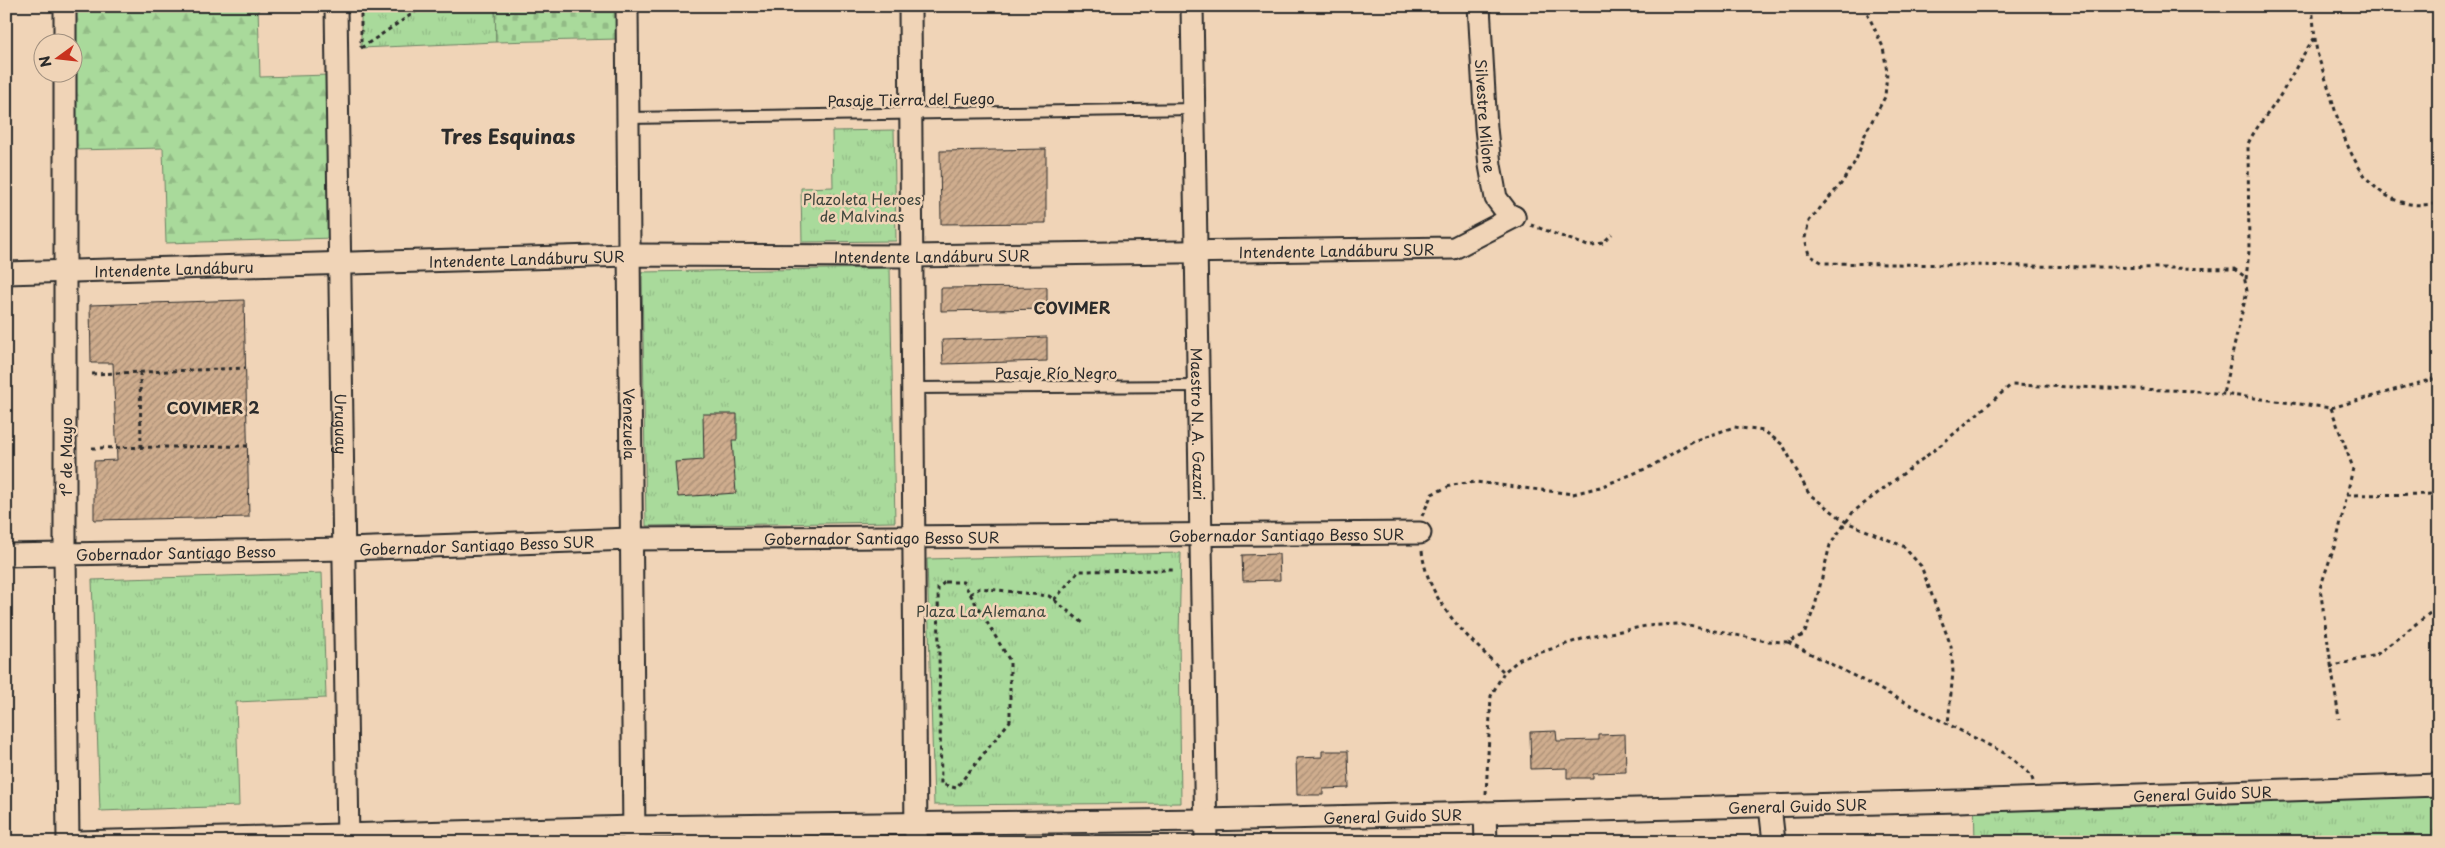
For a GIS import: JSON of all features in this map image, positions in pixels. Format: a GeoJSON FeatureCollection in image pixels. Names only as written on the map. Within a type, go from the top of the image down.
{"type":"FeatureCollection","features":[{"type":"Feature","properties":{"kind":"street"},"geometry":{"type":"LineString","coordinates":[[65,6],[65,32]]}},
{"type":"Feature","properties":{"kind":"street","name":"Uruguay"},"geometry":{"type":"LineString","coordinates":[[336,6],[348,838]]}},
{"type":"Feature","properties":{"kind":"street","name":"Venezuela"},"geometry":{"type":"LineString","coordinates":[[627,6],[634,834]]}},
{"type":"Feature","properties":{"kind":"street"},"geometry":{"type":"LineString","coordinates":[[910,6],[916,833]]}},
{"type":"Feature","properties":{"kind":"street","name":"Maestro N. A. Gazari"},"geometry":{"type":"LineString","coordinates":[[1192,6],[1206,842]]}},
{"type":"Feature","properties":{"kind":"street","name":"Silvestre Milone"},"geometry":{"type":"LineString","coordinates":[[1479,6],[1490,165],[1496,198],[1508,214],[1514,217]]}},
{"type":"Feature","properties":{"kind":"street","name":"1º de Mayo"},"geometry":{"type":"LineString","coordinates":[[65,82],[65,554],[68,842]]}},
{"type":"Feature","properties":{"kind":"street","name":"Intendente Landáburu SUR"},"geometry":{"type":"LineString","coordinates":[[341,264],[628,255],[912,256],[1454,248],[1514,217]]}},
{"type":"Feature","properties":{"kind":"street","name":"Intendente Landáburu"},"geometry":{"type":"LineString","coordinates":[[6,273],[341,264]]}},
{"type":"Feature","properties":{"kind":"street","name":"Gobernador Santiago Besso SUR"},"geometry":{"type":"LineString","coordinates":[[345,549],[631,539],[1420,533]]}},
{"type":"Feature","properties":{"kind":"street","name":"Gobernador Santiago Besso"},"geometry":{"type":"LineString","coordinates":[[6,555],[345,549]]}},
{"type":"Feature","properties":{"kind":"street","name":"General Guido SUR"},"geometry":{"type":"LineString","coordinates":[[77,842],[634,834],[916,833],[1206,820],[1770,806],[2439,785]]}},
{"type":"Feature","properties":{"kind":"street"},"geometry":{"type":"LineString","coordinates":[[1770,806],[1774,842]]}},
{"type":"Feature","properties":{"kind":"street"},"geometry":{"type":"LineString","coordinates":[[1485,813],[1486,842]]}},
{"type":"Feature","properties":{"kind":"lane","name":"Pasaje Tierra del Fuego"},"geometry":{"type":"LineString","coordinates":[[628,118],[1195,109]]}},
{"type":"Feature","properties":{"kind":"lane","name":"Pasaje Río Negro"},"geometry":{"type":"LineString","coordinates":[[913,388],[1199,386]]}},
{"type":"Feature","properties":{"kind":"path"},"geometry":{"type":"LineString","coordinates":[[361,6],[361,48],[424,6]]}},
{"type":"Feature","properties":{"kind":"path"},"geometry":{"type":"LineString","coordinates":[[1864,6],[1883,47],[1887,72],[1885,97],[1866,132],[1856,160],[1841,184],[1810,221],[1805,238],[1809,255],[1823,263],[2234,268],[2244,276],[2247,291],[2223,394]]}},
{"type":"Feature","properties":{"kind":"path"},"geometry":{"type":"LineString","coordinates":[[2312,6],[2318,54],[2342,137],[2360,172],[2390,199],[2414,207],[2439,203]]}},
{"type":"Feature","properties":{"kind":"path"},"geometry":{"type":"LineString","coordinates":[[2245,282],[2250,251],[2248,144],[2254,130],[2276,102],[2302,54],[2316,36]]}},
{"type":"Feature","properties":{"kind":"path"},"geometry":{"type":"LineString","coordinates":[[1514,217],[1534,227],[1588,246],[1603,243],[1612,234]]}},
{"type":"Feature","properties":{"kind":"path"},"geometry":{"type":"LineString","coordinates":[[92,374],[246,368]]}},
{"type":"Feature","properties":{"kind":"path"},"geometry":{"type":"LineString","coordinates":[[140,372],[141,448]]}},
{"type":"Feature","properties":{"kind":"path"},"geometry":{"type":"LineString","coordinates":[[1787,642],[1804,634],[1815,606],[1830,546],[1853,512],[1942,444],[2012,386],[2199,391],[2331,408],[2433,379],[2439,380]]}},
{"type":"Feature","properties":{"kind":"path"},"geometry":{"type":"LineString","coordinates":[[2331,408],[2353,468],[2337,539],[2320,588],[2339,719]]}},
{"type":"Feature","properties":{"kind":"path"},"geometry":{"type":"LineString","coordinates":[[1504,672],[1463,631],[1436,598],[1423,557],[1419,522],[1432,494],[1452,485],[1475,482],[1573,494],[1600,487],[1650,467],[1693,441],[1734,427],[1764,431],[1783,445],[1809,494],[1846,522],[1903,546],[1921,566],[1951,646],[1953,672],[1948,724]]}},
{"type":"Feature","properties":{"kind":"path"},"geometry":{"type":"LineString","coordinates":[[92,448],[248,446]]}},
{"type":"Feature","properties":{"kind":"path"},"geometry":{"type":"LineString","coordinates":[[2347,495],[2439,494]]}},
{"type":"Feature","properties":{"kind":"path"},"geometry":{"type":"LineString","coordinates":[[1054,600],[1079,571],[1173,570]]}},
{"type":"Feature","properties":{"kind":"path"},"geometry":{"type":"LineString","coordinates":[[945,582],[963,582],[970,594],[1010,661],[1010,721],[956,788],[941,784],[938,588],[945,582]]}},
{"type":"Feature","properties":{"kind":"path"},"geometry":{"type":"LineString","coordinates":[[970,594],[980,588],[1049,596],[1083,623]]}},
{"type":"Feature","properties":{"kind":"path"},"geometry":{"type":"LineString","coordinates":[[2330,667],[2376,655],[2439,606]]}},
{"type":"Feature","properties":{"kind":"path"},"geometry":{"type":"LineString","coordinates":[[1485,813],[1491,696],[1504,672],[1520,659],[1585,638],[1646,626],[1678,624],[1767,641],[1787,642],[2006,754],[2031,775],[2039,798]]}},
{"type":"Feature","properties":{"kind":"green space"},"geometry":{"type":"Polygon","coordinates":[[[70,6],[258,6],[260,77],[329,75],[334,238],[166,243],[163,148],[74,150],[72,82],[82,82],[82,32],[71,32],[70,6]]]}},
{"type":"Feature","properties":{"kind":"green space"},"geometry":{"type":"Polygon","coordinates":[[[361,6],[495,6],[496,42],[361,48],[361,6]]]}},
{"type":"Feature","properties":{"kind":"green space"},"geometry":{"type":"Polygon","coordinates":[[[495,6],[615,6],[618,39],[496,42],[495,6]]]}},
{"type":"Feature","properties":{"kind":"green space","name":"Plazoleta Heroes de Malvinas"},"geometry":{"type":"Polygon","coordinates":[[[894,130],[896,241],[802,242],[801,188],[833,187],[832,131],[894,130]]]}},
{"type":"Feature","properties":{"kind":"green space"},"geometry":{"type":"Polygon","coordinates":[[[890,268],[895,522],[646,526],[642,272],[890,268]]]}},
{"type":"Feature","properties":{"kind":"green space","name":"Plaza La Alemana"},"geometry":{"type":"Polygon","coordinates":[[[1181,553],[1179,636],[1181,803],[934,805],[927,559],[1181,553]]]}},
{"type":"Feature","properties":{"kind":"green space"},"geometry":{"type":"Polygon","coordinates":[[[322,573],[326,698],[236,702],[239,806],[100,811],[92,580],[322,573]]]}},
{"type":"Feature","properties":{"kind":"green space"},"geometry":{"type":"Polygon","coordinates":[[[2439,785],[2439,842],[1975,842],[1974,800],[2439,785]]]}},
{"type":"Feature","properties":{"kind":"building"},"geometry":{"type":"Polygon","coordinates":[[[1046,149],[1046,223],[941,224],[940,151],[1046,149]]]}},
{"type":"Feature","properties":{"kind":"building"},"geometry":{"type":"Polygon","coordinates":[[[1047,287],[1047,309],[941,311],[941,288],[1047,287]]]}},
{"type":"Feature","properties":{"kind":"building"},"geometry":{"type":"Polygon","coordinates":[[[244,300],[249,517],[94,520],[94,461],[117,460],[113,363],[91,363],[90,305],[244,300]]]}},
{"type":"Feature","properties":{"kind":"building"},"geometry":{"type":"Polygon","coordinates":[[[1047,337],[1047,361],[943,364],[942,340],[1047,337]]]}},
{"type":"Feature","properties":{"kind":"building"},"geometry":{"type":"Polygon","coordinates":[[[703,414],[737,414],[737,440],[732,440],[736,493],[678,497],[675,462],[704,460],[703,414]]]}},
{"type":"Feature","properties":{"kind":"building"},"geometry":{"type":"Polygon","coordinates":[[[1279,554],[1280,580],[1243,581],[1242,555],[1279,554]]]}},
{"type":"Feature","properties":{"kind":"building"},"geometry":{"type":"Polygon","coordinates":[[[1556,731],[1557,741],[1599,740],[1599,735],[1625,734],[1626,772],[1593,773],[1593,778],[1567,778],[1567,768],[1531,769],[1530,732],[1556,731]]]}},
{"type":"Feature","properties":{"kind":"building"},"geometry":{"type":"Polygon","coordinates":[[[1322,751],[1348,751],[1349,788],[1323,789],[1323,795],[1297,795],[1296,758],[1322,757],[1322,751]]]}},
{"type":"Feature","properties":{"kind":"district","name":"Tres Esquinas"},"geometry":{"type":"Point","coordinates":[508,136]}},
{"type":"Feature","properties":{"kind":"district","name":"COVIMER"},"geometry":{"type":"Point","coordinates":[1072,307]}},
{"type":"Feature","properties":{"kind":"district","name":"COVIMER 2"},"geometry":{"type":"Point","coordinates":[213,407]}}]}
